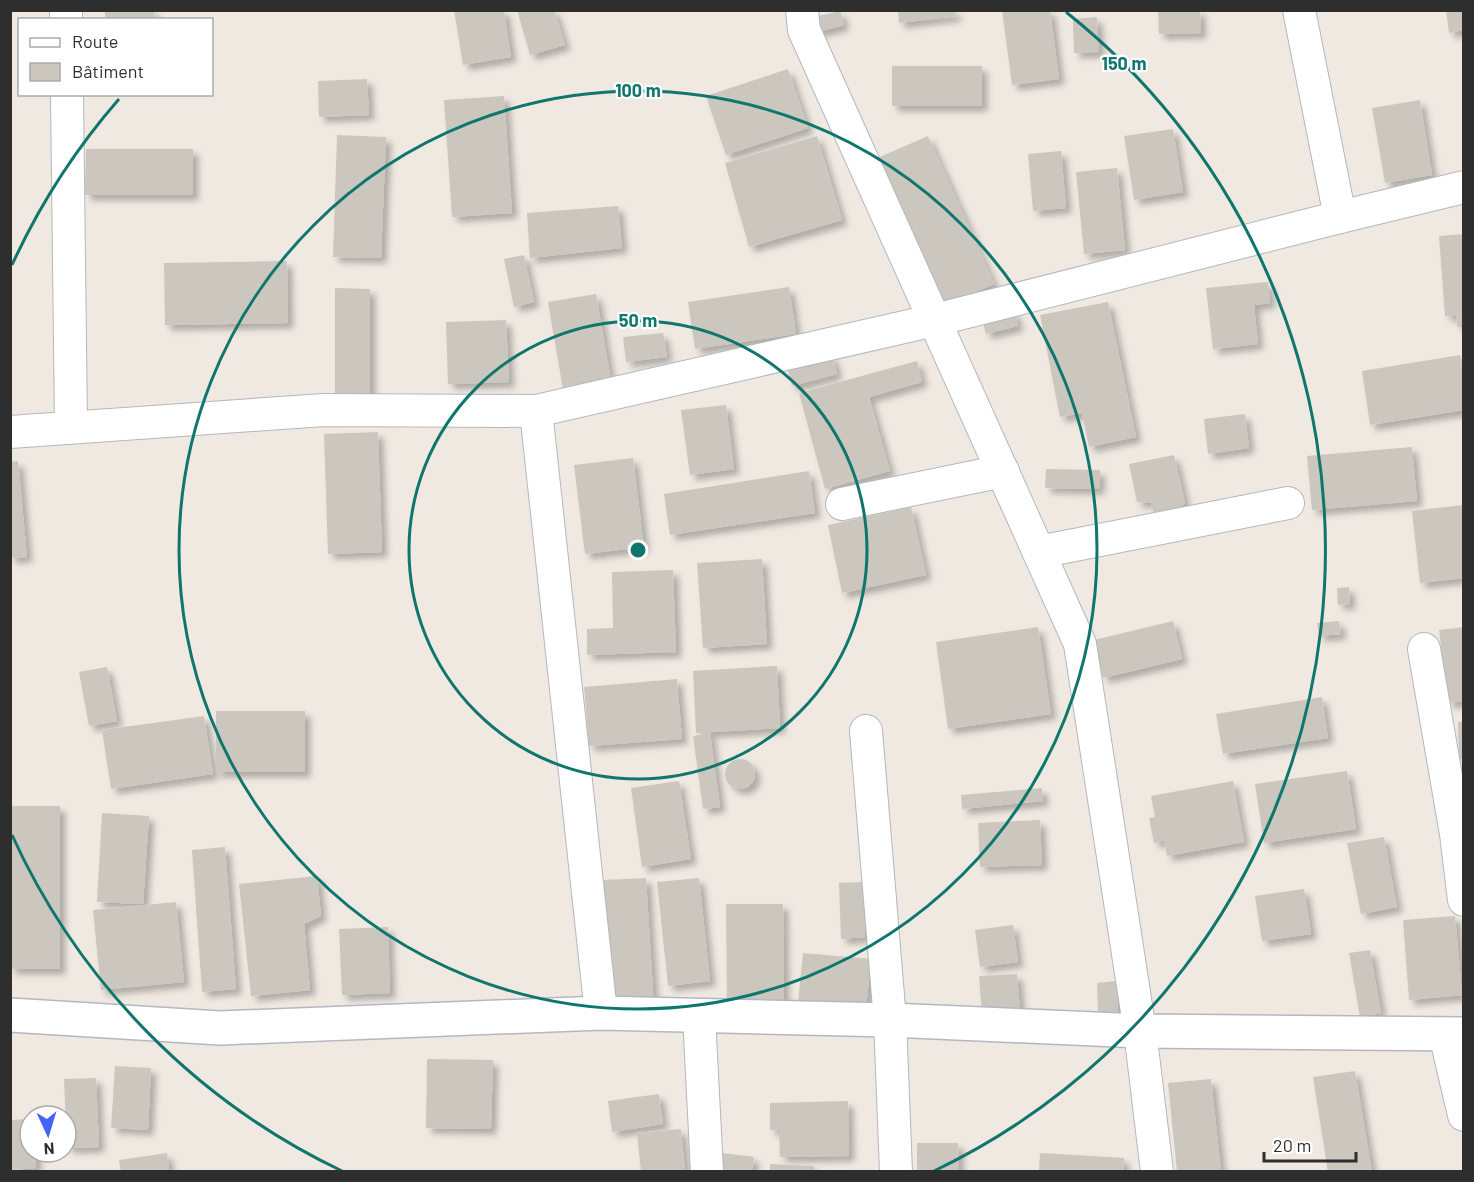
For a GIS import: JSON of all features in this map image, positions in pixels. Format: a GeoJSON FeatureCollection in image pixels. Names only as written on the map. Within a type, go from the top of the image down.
{"type":"FeatureCollection","features":[{"type":"Feature","properties":{"kind":"street"},"geometry":{"type":"LineString","coordinates":[[802,10],[804,30],[1080,644],[1140,1031],[1157,1172]]}},
{"type":"Feature","properties":{"kind":"street"},"geometry":{"type":"LineString","coordinates":[[1299,10],[1340,217]]}},
{"type":"Feature","properties":{"kind":"street"},"geometry":{"type":"LineString","coordinates":[[67,96],[71,428]]}},
{"type":"Feature","properties":{"kind":"street"},"geometry":{"type":"LineString","coordinates":[[10,432],[324,410],[536,411],[935,320],[1340,217],[1464,188]]}},
{"type":"Feature","properties":{"kind":"street"},"geometry":{"type":"LineString","coordinates":[[536,411],[601,1013]]}},
{"type":"Feature","properties":{"kind":"street"},"geometry":{"type":"LineString","coordinates":[[842,504],[1003,471]]}},
{"type":"Feature","properties":{"kind":"street"},"geometry":{"type":"LineString","coordinates":[[1039,552],[1288,503]]}},
{"type":"Feature","properties":{"kind":"street"},"geometry":{"type":"LineString","coordinates":[[1424,649],[1456,834],[1464,900]]}},
{"type":"Feature","properties":{"kind":"street"},"geometry":{"type":"LineString","coordinates":[[866,731],[890,1020],[896,1172]]}},
{"type":"Feature","properties":{"kind":"street"},"geometry":{"type":"LineString","coordinates":[[10,1015],[220,1028],[601,1013],[890,1020],[1140,1031],[1454,1034],[1464,1116]]}},
{"type":"Feature","properties":{"kind":"street"},"geometry":{"type":"LineString","coordinates":[[699,1016],[707,1172]]}},
{"type":"Feature","properties":{"kind":"building"},"geometry":{"type":"Polygon","coordinates":[[[105,10],[154,10],[155,18],[105,18],[105,10]]]}},
{"type":"Feature","properties":{"kind":"building"},"geometry":{"type":"Polygon","coordinates":[[[454,10],[504,10],[511,57],[463,65],[454,10]]]}},
{"type":"Feature","properties":{"kind":"building"},"geometry":{"type":"Polygon","coordinates":[[[517,10],[554,10],[565,45],[530,55],[517,10]]]}},
{"type":"Feature","properties":{"kind":"building"},"geometry":{"type":"Polygon","coordinates":[[[898,10],[955,10],[956,16],[899,23],[898,10]]]}},
{"type":"Feature","properties":{"kind":"building"},"geometry":{"type":"Polygon","coordinates":[[[1002,10],[1050,10],[1059,79],[1012,85],[1002,10]]]}},
{"type":"Feature","properties":{"kind":"building"},"geometry":{"type":"Polygon","coordinates":[[[1158,10],[1200,10],[1201,33],[1159,34],[1158,10]]]}},
{"type":"Feature","properties":{"kind":"building"},"geometry":{"type":"Polygon","coordinates":[[[1446,10],[1464,10],[1464,30],[1449,33],[1446,10]]]}},
{"type":"Feature","properties":{"kind":"building"},"geometry":{"type":"Polygon","coordinates":[[[840,11],[844,25],[814,33],[810,18],[840,11]]]}},
{"type":"Feature","properties":{"kind":"building"},"geometry":{"type":"Polygon","coordinates":[[[1097,17],[1099,52],[1074,53],[1073,19],[1097,17]]]}},
{"type":"Feature","properties":{"kind":"building"},"geometry":{"type":"Polygon","coordinates":[[[892,66],[982,66],[982,106],[892,106],[892,66]]]}},
{"type":"Feature","properties":{"kind":"building"},"geometry":{"type":"Polygon","coordinates":[[[788,69],[808,128],[726,155],[706,96],[788,69]]]}},
{"type":"Feature","properties":{"kind":"building"},"geometry":{"type":"Polygon","coordinates":[[[367,79],[369,115],[319,117],[318,81],[367,79]]]}},
{"type":"Feature","properties":{"kind":"building"},"geometry":{"type":"Polygon","coordinates":[[[504,96],[512,213],[452,217],[444,100],[504,96]]]}},
{"type":"Feature","properties":{"kind":"building"},"geometry":{"type":"Polygon","coordinates":[[[1420,100],[1432,175],[1385,183],[1372,108],[1420,100]]]}},
{"type":"Feature","properties":{"kind":"building"},"geometry":{"type":"Polygon","coordinates":[[[1173,129],[1183,192],[1134,200],[1124,136],[1173,129]]]}},
{"type":"Feature","properties":{"kind":"building"},"geometry":{"type":"Polygon","coordinates":[[[337,135],[386,137],[381,258],[333,257],[337,135]]]}},
{"type":"Feature","properties":{"kind":"building"},"geometry":{"type":"Polygon","coordinates":[[[817,136],[842,220],[749,247],[725,163],[817,136]]]}},
{"type":"Feature","properties":{"kind":"building"},"geometry":{"type":"Polygon","coordinates":[[[928,136],[994,284],[933,311],[866,163],[928,136]]]}},
{"type":"Feature","properties":{"kind":"building"},"geometry":{"type":"Polygon","coordinates":[[[86,149],[193,149],[193,195],[85,195],[86,149]]]}},
{"type":"Feature","properties":{"kind":"building"},"geometry":{"type":"Polygon","coordinates":[[[1061,151],[1066,208],[1033,211],[1028,154],[1061,151]]]}},
{"type":"Feature","properties":{"kind":"building"},"geometry":{"type":"Polygon","coordinates":[[[1117,168],[1125,250],[1084,254],[1076,172],[1117,168]]]}},
{"type":"Feature","properties":{"kind":"building"},"geometry":{"type":"Polygon","coordinates":[[[618,206],[622,248],[530,258],[527,213],[618,206]]]}},
{"type":"Feature","properties":{"kind":"building"},"geometry":{"type":"Polygon","coordinates":[[[1464,234],[1464,327],[1457,327],[1456,315],[1445,316],[1439,236],[1464,234]]]}},
{"type":"Feature","properties":{"kind":"building"},"geometry":{"type":"Polygon","coordinates":[[[524,255],[534,302],[514,307],[504,259],[524,255]]]}},
{"type":"Feature","properties":{"kind":"building"},"geometry":{"type":"Polygon","coordinates":[[[287,261],[288,323],[165,325],[164,263],[287,261]]]}},
{"type":"Feature","properties":{"kind":"building"},"geometry":{"type":"Polygon","coordinates":[[[1268,282],[1270,303],[1254,305],[1258,344],[1213,349],[1206,288],[1268,282]]]}},
{"type":"Feature","properties":{"kind":"building"},"geometry":{"type":"Polygon","coordinates":[[[789,287],[796,334],[695,349],[688,302],[789,287]]]}},
{"type":"Feature","properties":{"kind":"building"},"geometry":{"type":"Polygon","coordinates":[[[335,288],[370,289],[370,398],[335,399],[335,288]]]}},
{"type":"Feature","properties":{"kind":"building"},"geometry":{"type":"Polygon","coordinates":[[[596,294],[612,387],[564,395],[548,302],[596,294]]]}},
{"type":"Feature","properties":{"kind":"building"},"geometry":{"type":"Polygon","coordinates":[[[1108,302],[1136,437],[1089,447],[1082,413],[1060,417],[1040,315],[1108,302]]]}},
{"type":"Feature","properties":{"kind":"building"},"geometry":{"type":"Polygon","coordinates":[[[1014,311],[1018,326],[986,334],[982,319],[1014,311]]]}},
{"type":"Feature","properties":{"kind":"building"},"geometry":{"type":"Polygon","coordinates":[[[506,320],[509,382],[448,384],[446,322],[506,320]]]}},
{"type":"Feature","properties":{"kind":"building"},"geometry":{"type":"Polygon","coordinates":[[[663,333],[667,357],[626,362],[623,337],[663,333]]]}},
{"type":"Feature","properties":{"kind":"building"},"geometry":{"type":"Polygon","coordinates":[[[832,355],[837,374],[792,386],[787,366],[832,355]]]}},
{"type":"Feature","properties":{"kind":"building"},"geometry":{"type":"Polygon","coordinates":[[[1460,355],[1464,373],[1464,410],[1370,425],[1362,371],[1460,355]]]}},
{"type":"Feature","properties":{"kind":"building"},"geometry":{"type":"Polygon","coordinates":[[[917,361],[922,382],[869,397],[890,471],[825,489],[799,393],[917,361]]]}},
{"type":"Feature","properties":{"kind":"building"},"geometry":{"type":"Polygon","coordinates":[[[726,405],[734,469],[690,475],[681,410],[726,405]]]}},
{"type":"Feature","properties":{"kind":"building"},"geometry":{"type":"Polygon","coordinates":[[[1245,414],[1249,448],[1208,454],[1204,419],[1245,414]]]}},
{"type":"Feature","properties":{"kind":"building"},"geometry":{"type":"Polygon","coordinates":[[[378,432],[382,552],[328,554],[324,434],[378,432]]]}},
{"type":"Feature","properties":{"kind":"building"},"geometry":{"type":"Polygon","coordinates":[[[1412,447],[1417,501],[1312,510],[1307,456],[1412,447]]]}},
{"type":"Feature","properties":{"kind":"building"},"geometry":{"type":"Polygon","coordinates":[[[1174,455],[1185,503],[1172,516],[1155,520],[1151,503],[1137,502],[1129,464],[1174,455]]]}},
{"type":"Feature","properties":{"kind":"building"},"geometry":{"type":"Polygon","coordinates":[[[633,458],[644,547],[585,554],[574,465],[633,458]]]}},
{"type":"Feature","properties":{"kind":"building"},"geometry":{"type":"Polygon","coordinates":[[[18,461],[27,557],[10,558],[10,462],[18,461]]]}},
{"type":"Feature","properties":{"kind":"building"},"geometry":{"type":"Polygon","coordinates":[[[1046,469],[1100,470],[1099,489],[1045,488],[1046,469]]]}},
{"type":"Feature","properties":{"kind":"building"},"geometry":{"type":"Polygon","coordinates":[[[809,471],[815,513],[670,535],[664,494],[809,471]]]}},
{"type":"Feature","properties":{"kind":"building"},"geometry":{"type":"Polygon","coordinates":[[[1463,505],[1464,578],[1420,583],[1412,511],[1463,505]]]}},
{"type":"Feature","properties":{"kind":"building"},"geometry":{"type":"Polygon","coordinates":[[[911,507],[926,575],[842,593],[828,525],[911,507]]]}},
{"type":"Feature","properties":{"kind":"building"},"geometry":{"type":"Polygon","coordinates":[[[762,559],[767,644],[703,648],[697,563],[762,559]]]}},
{"type":"Feature","properties":{"kind":"building"},"geometry":{"type":"Polygon","coordinates":[[[673,570],[676,652],[587,655],[587,629],[613,628],[612,572],[673,570]]]}},
{"type":"Feature","properties":{"kind":"building"},"geometry":{"type":"Polygon","coordinates":[[[1349,587],[1350,604],[1338,605],[1337,588],[1349,587]]]}},
{"type":"Feature","properties":{"kind":"building"},"geometry":{"type":"Polygon","coordinates":[[[1173,621],[1182,659],[1103,678],[1094,640],[1173,621]]]}},
{"type":"Feature","properties":{"kind":"building"},"geometry":{"type":"Polygon","coordinates":[[[1339,621],[1341,634],[1319,636],[1317,623],[1339,621]]]}},
{"type":"Feature","properties":{"kind":"building"},"geometry":{"type":"Polygon","coordinates":[[[1038,627],[1051,714],[948,729],[936,642],[1038,627]]]}},
{"type":"Feature","properties":{"kind":"building"},"geometry":{"type":"Polygon","coordinates":[[[1464,627],[1464,701],[1448,703],[1439,630],[1464,627]]]}},
{"type":"Feature","properties":{"kind":"building"},"geometry":{"type":"Polygon","coordinates":[[[777,666],[780,728],[696,733],[693,671],[777,666]]]}},
{"type":"Feature","properties":{"kind":"building"},"geometry":{"type":"Polygon","coordinates":[[[107,667],[117,721],[89,726],[79,672],[107,667]]]}},
{"type":"Feature","properties":{"kind":"building"},"geometry":{"type":"Polygon","coordinates":[[[677,679],[682,739],[589,746],[584,687],[677,679]]]}},
{"type":"Feature","properties":{"kind":"building"},"geometry":{"type":"Polygon","coordinates":[[[1322,697],[1328,738],[1223,754],[1216,714],[1322,697]]]}},
{"type":"Feature","properties":{"kind":"building"},"geometry":{"type":"Polygon","coordinates":[[[216,711],[305,711],[305,772],[216,772],[216,711]]]}},
{"type":"Feature","properties":{"kind":"building"},"geometry":{"type":"Polygon","coordinates":[[[204,716],[213,774],[111,789],[102,730],[204,716]]]}},
{"type":"Feature","properties":{"kind":"building"},"geometry":{"type":"Polygon","coordinates":[[[1464,721],[1464,759],[1459,759],[1458,722],[1464,721]]]}},
{"type":"Feature","properties":{"kind":"building"},"geometry":{"type":"Polygon","coordinates":[[[710,733],[720,807],[703,809],[693,736],[710,733]]]}},
{"type":"Feature","properties":{"kind":"building"},"geometry":{"type":"Polygon","coordinates":[[[740,759],[751,763],[755,774],[751,785],[740,789],[729,785],[725,774],[729,763],[740,759]]]}},
{"type":"Feature","properties":{"kind":"building"},"geometry":{"type":"Polygon","coordinates":[[[1347,771],[1356,829],[1264,843],[1255,784],[1347,771]]]}},
{"type":"Feature","properties":{"kind":"building"},"geometry":{"type":"Polygon","coordinates":[[[679,781],[691,859],[642,867],[631,788],[679,781]]]}},
{"type":"Feature","properties":{"kind":"building"},"geometry":{"type":"Polygon","coordinates":[[[1233,781],[1244,842],[1167,856],[1164,840],[1154,843],[1149,818],[1155,817],[1151,796],[1233,781]]]}},
{"type":"Feature","properties":{"kind":"building"},"geometry":{"type":"Polygon","coordinates":[[[1042,788],[1043,801],[962,809],[961,795],[1042,788]]]}},
{"type":"Feature","properties":{"kind":"building"},"geometry":{"type":"Polygon","coordinates":[[[10,806],[60,806],[60,969],[10,969],[10,806]]]}},
{"type":"Feature","properties":{"kind":"building"},"geometry":{"type":"Polygon","coordinates":[[[102,813],[149,816],[143,904],[97,902],[102,813]]]}},
{"type":"Feature","properties":{"kind":"building"},"geometry":{"type":"Polygon","coordinates":[[[1040,820],[1042,865],[980,867],[978,823],[1040,820]]]}},
{"type":"Feature","properties":{"kind":"building"},"geometry":{"type":"Polygon","coordinates":[[[1384,837],[1397,907],[1361,914],[1347,843],[1384,837]]]}},
{"type":"Feature","properties":{"kind":"building"},"geometry":{"type":"Polygon","coordinates":[[[225,847],[236,989],[202,992],[192,850],[225,847]]]}},
{"type":"Feature","properties":{"kind":"building"},"geometry":{"type":"Polygon","coordinates":[[[317,876],[321,916],[304,924],[310,990],[251,996],[239,884],[317,876]]]}},
{"type":"Feature","properties":{"kind":"building"},"geometry":{"type":"Polygon","coordinates":[[[646,878],[654,1008],[611,1010],[603,880],[646,878]]]}},
{"type":"Feature","properties":{"kind":"building"},"geometry":{"type":"Polygon","coordinates":[[[699,878],[710,981],[668,986],[657,882],[699,878]]]}},
{"type":"Feature","properties":{"kind":"building"},"geometry":{"type":"Polygon","coordinates":[[[863,882],[865,937],[841,939],[839,883],[863,882]]]}},
{"type":"Feature","properties":{"kind":"building"},"geometry":{"type":"Polygon","coordinates":[[[1304,889],[1311,934],[1262,941],[1255,896],[1304,889]]]}},
{"type":"Feature","properties":{"kind":"building"},"geometry":{"type":"Polygon","coordinates":[[[176,902],[184,982],[101,990],[93,910],[176,902]]]}},
{"type":"Feature","properties":{"kind":"building"},"geometry":{"type":"Polygon","coordinates":[[[726,904],[783,904],[784,1002],[727,1003],[726,904]]]}},
{"type":"Feature","properties":{"kind":"building"},"geometry":{"type":"Polygon","coordinates":[[[1455,916],[1462,995],[1409,1000],[1403,920],[1455,916]]]}},
{"type":"Feature","properties":{"kind":"building"},"geometry":{"type":"Polygon","coordinates":[[[1013,925],[1018,962],[980,967],[975,930],[1013,925]]]}},
{"type":"Feature","properties":{"kind":"building"},"geometry":{"type":"Polygon","coordinates":[[[388,927],[390,993],[342,995],[339,929],[388,927]]]}},
{"type":"Feature","properties":{"kind":"building"},"geometry":{"type":"Polygon","coordinates":[[[1370,950],[1381,1013],[1360,1017],[1349,953],[1370,950]]]}},
{"type":"Feature","properties":{"kind":"building"},"geometry":{"type":"Polygon","coordinates":[[[803,953],[871,959],[866,1008],[798,1002],[803,953]]]}},
{"type":"Feature","properties":{"kind":"building"},"geometry":{"type":"Polygon","coordinates":[[[1017,974],[1020,1010],[982,1013],[979,976],[1017,974]]]}},
{"type":"Feature","properties":{"kind":"building"},"geometry":{"type":"Polygon","coordinates":[[[1116,981],[1118,1012],[1098,1013],[1097,983],[1116,981]]]}},
{"type":"Feature","properties":{"kind":"building"},"geometry":{"type":"Polygon","coordinates":[[[427,1059],[493,1060],[491,1129],[426,1128],[427,1059]]]}},
{"type":"Feature","properties":{"kind":"building"},"geometry":{"type":"Polygon","coordinates":[[[115,1066],[151,1068],[148,1130],[111,1128],[115,1066]]]}},
{"type":"Feature","properties":{"kind":"building"},"geometry":{"type":"Polygon","coordinates":[[[1355,1071],[1372,1172],[1328,1172],[1313,1077],[1355,1071]]]}},
{"type":"Feature","properties":{"kind":"building"},"geometry":{"type":"Polygon","coordinates":[[[96,1078],[99,1147],[78,1148],[78,1104],[65,1104],[64,1079],[96,1078]]]}},
{"type":"Feature","properties":{"kind":"building"},"geometry":{"type":"Polygon","coordinates":[[[1211,1079],[1221,1172],[1177,1172],[1168,1083],[1211,1079]]]}},
{"type":"Feature","properties":{"kind":"building"},"geometry":{"type":"Polygon","coordinates":[[[659,1094],[663,1124],[612,1132],[608,1101],[659,1094]]]}},
{"type":"Feature","properties":{"kind":"building"},"geometry":{"type":"Polygon","coordinates":[[[848,1101],[849,1156],[780,1157],[779,1130],[770,1130],[770,1103],[848,1101]]]}},
{"type":"Feature","properties":{"kind":"building"},"geometry":{"type":"Polygon","coordinates":[[[10,1120],[18,1120],[18,1164],[36,1164],[36,1168],[10,1170],[10,1120]]]}},
{"type":"Feature","properties":{"kind":"building"},"geometry":{"type":"Polygon","coordinates":[[[681,1129],[685,1172],[641,1172],[637,1133],[681,1129]]]}},
{"type":"Feature","properties":{"kind":"building"},"geometry":{"type":"Polygon","coordinates":[[[917,1143],[958,1143],[959,1172],[917,1172],[917,1143]]]}},
{"type":"Feature","properties":{"kind":"building"},"geometry":{"type":"Polygon","coordinates":[[[167,1153],[169,1172],[121,1172],[119,1160],[167,1153]]]}},
{"type":"Feature","properties":{"kind":"building"},"geometry":{"type":"Polygon","coordinates":[[[722,1153],[754,1157],[752,1172],[720,1172],[722,1153]]]}},
{"type":"Feature","properties":{"kind":"building"},"geometry":{"type":"Polygon","coordinates":[[[1040,1153],[1124,1158],[1123,1172],[1039,1172],[1040,1153]]]}},
{"type":"Feature","properties":{"kind":"building"},"geometry":{"type":"Polygon","coordinates":[[[770,1164],[814,1166],[814,1172],[770,1172],[770,1164]]]}}]}
